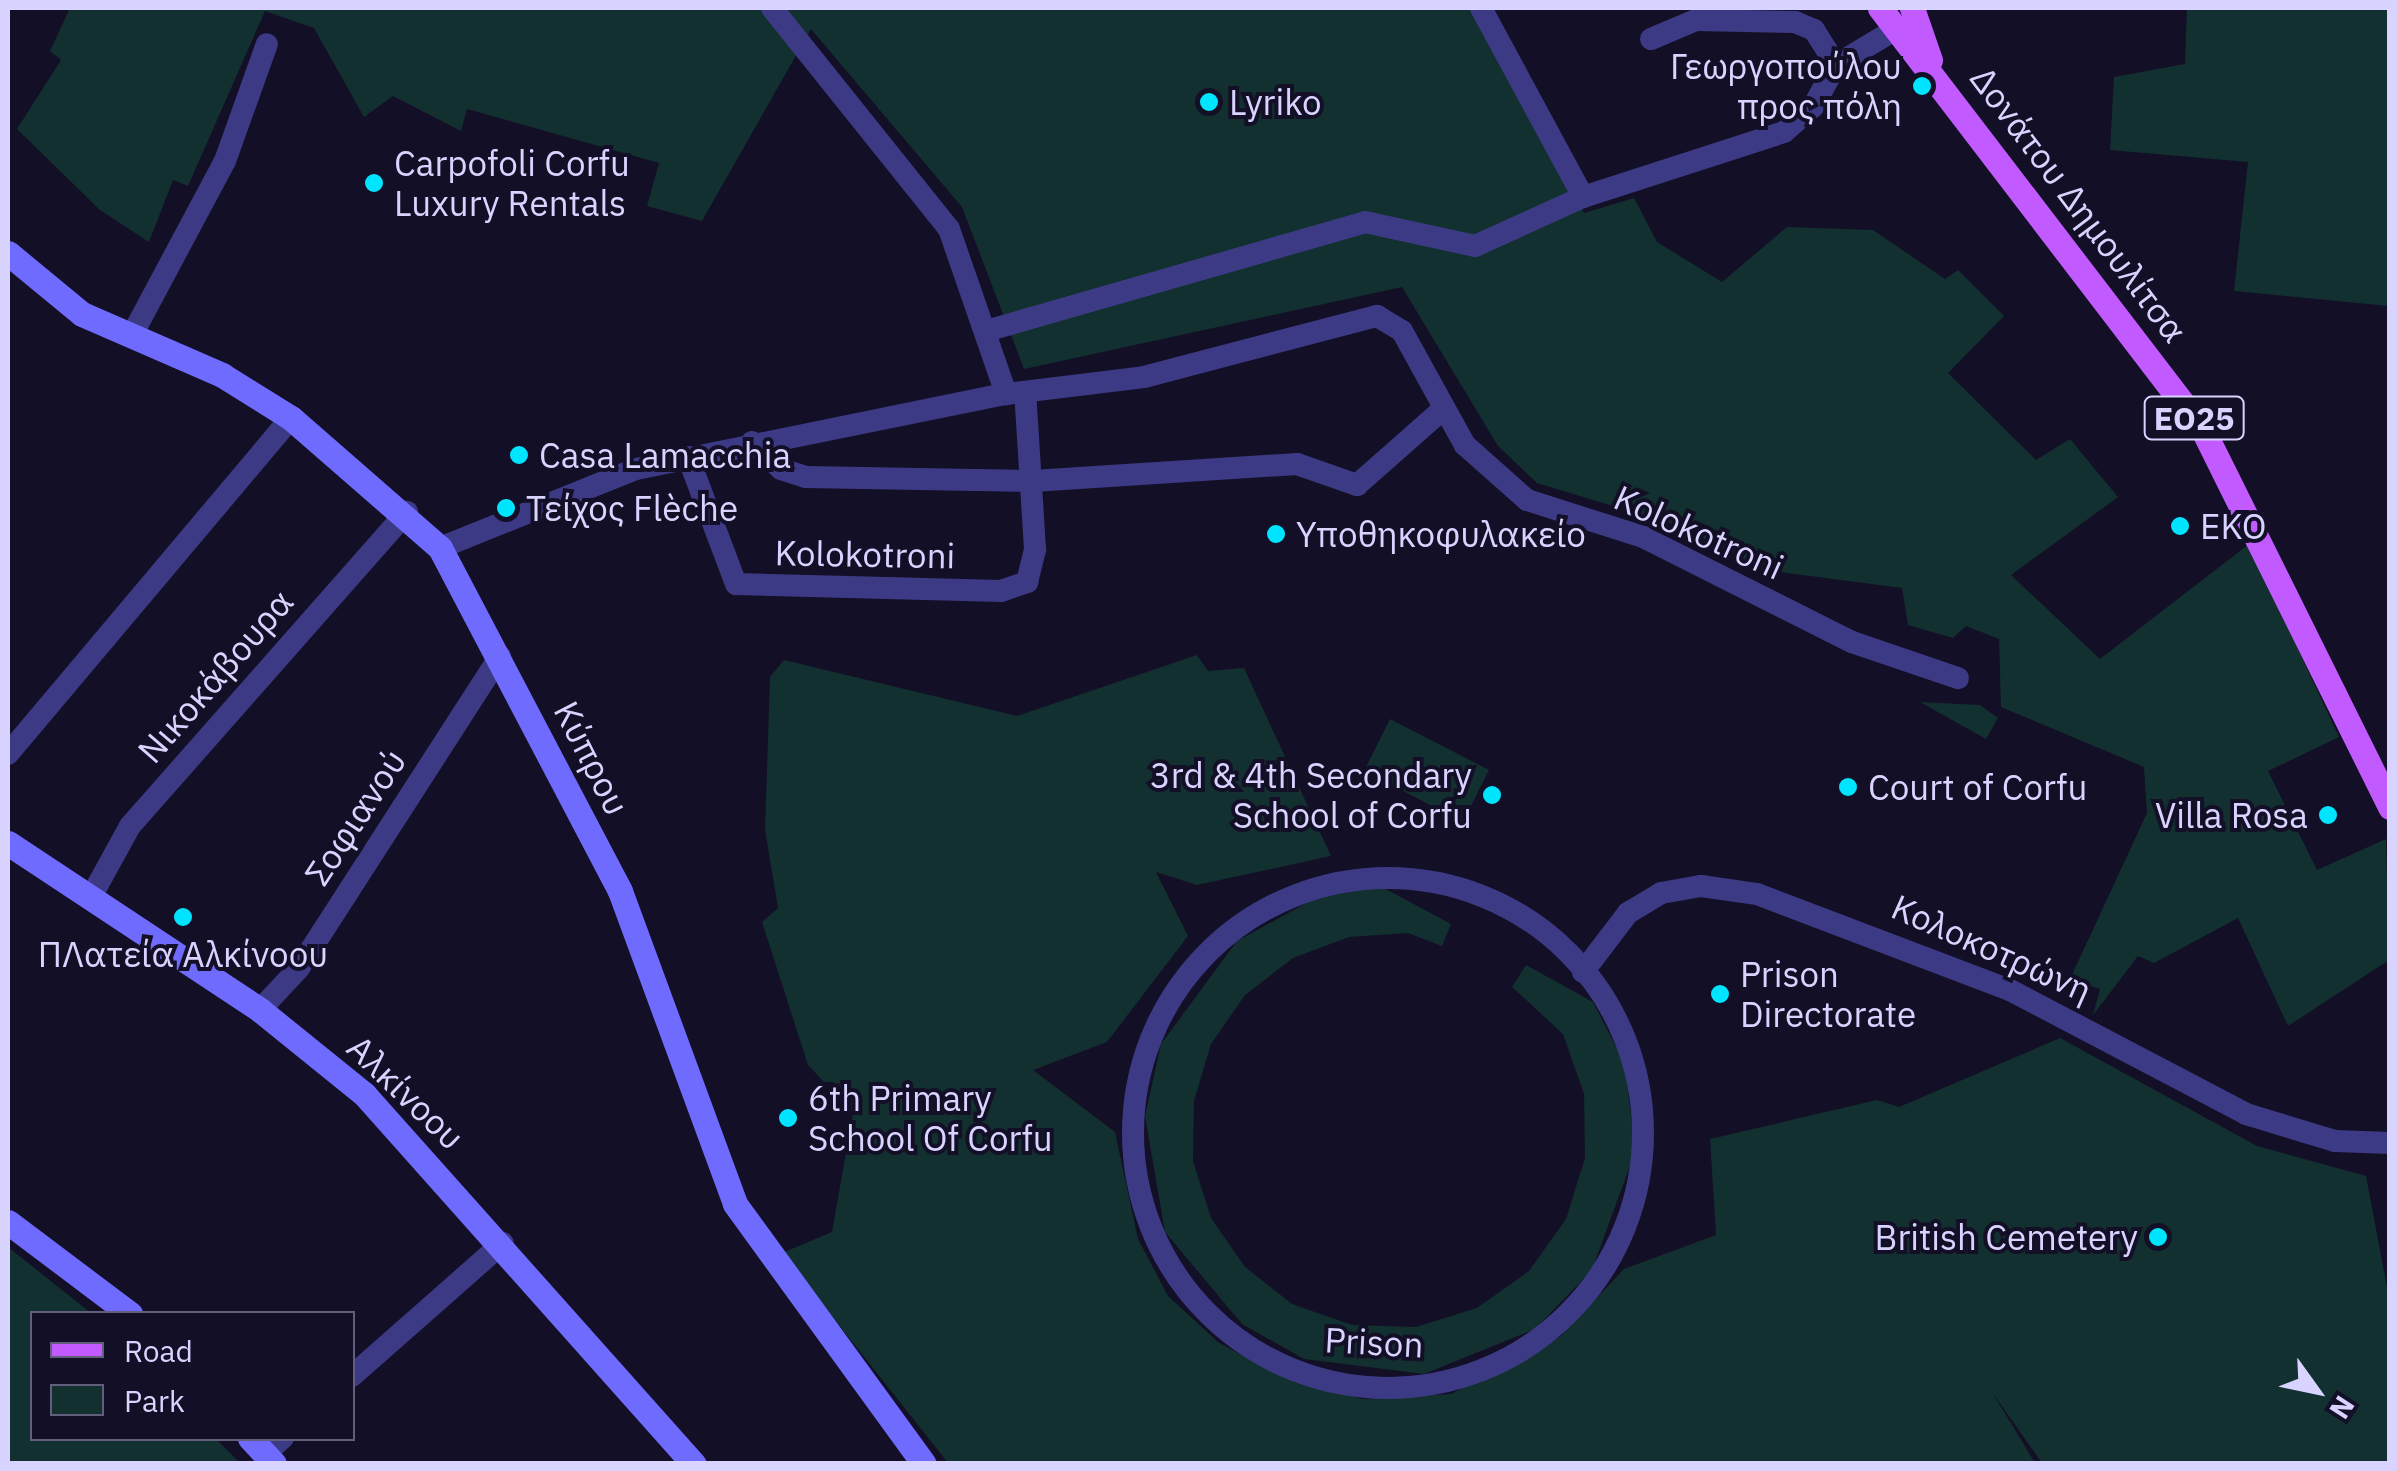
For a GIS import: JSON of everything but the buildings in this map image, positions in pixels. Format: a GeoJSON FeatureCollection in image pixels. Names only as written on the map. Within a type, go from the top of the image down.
{"type":"FeatureCollection","features":[{"type":"Feature","properties":{"kind":"main road","name":"ΕΟ25"},"geometry":{"type":"LineString","coordinates":[[1880,8],[1933,70]]}},
{"type":"Feature","properties":{"kind":"main road","name":"ΕΟ25"},"geometry":{"type":"LineString","coordinates":[[1912,8],[1933,70]]}},
{"type":"Feature","properties":{"kind":"main road","name":"Δονάτου Δημουλίτσα"},"geometry":{"type":"LineString","coordinates":[[1933,70],[2203,430],[2390,806]]}},
{"type":"Feature","properties":{"kind":"street","name":"Kolokotroni"},"geometry":{"type":"LineString","coordinates":[[688,457],[720,562],[745,587],[1017,588],[1035,548],[1033,481],[1016,393],[986,330],[948,229],[772,8]]}},
{"type":"Feature","properties":{"kind":"street"},"geometry":{"type":"LineString","coordinates":[[1480,8],[1583,197]]}},
{"type":"Feature","properties":{"kind":"street"},"geometry":{"type":"LineString","coordinates":[[1652,39],[1692,14],[1802,23],[1836,65]]}},
{"type":"Feature","properties":{"kind":"street"},"geometry":{"type":"LineString","coordinates":[[986,330],[1365,222],[1475,246],[1583,197],[1784,132],[1836,65],[1896,29]]}},
{"type":"Feature","properties":{"kind":"street"},"geometry":{"type":"LineString","coordinates":[[132,336],[225,162],[267,44]]}},
{"type":"Feature","properties":{"kind":"street","name":"Κύπρου"},"geometry":{"type":"LineString","coordinates":[[8,253],[55,298],[222,374],[291,418],[407,512],[440,548],[620,891],[735,1204],[924,1464]]}},
{"type":"Feature","properties":{"kind":"street","name":"Kolokotroni"},"geometry":{"type":"LineString","coordinates":[[440,548],[598,480],[688,457],[1016,393],[1144,378],[1377,316],[1402,331],[1442,410],[1476,457],[1527,500],[1642,537],[1852,642],[1958,678]]}},
{"type":"Feature","properties":{"kind":"street"},"geometry":{"type":"LineString","coordinates":[[752,442],[781,470],[806,476],[1033,481],[1297,464],[1357,485],[1442,410]]}},
{"type":"Feature","properties":{"kind":"street"},"geometry":{"type":"LineString","coordinates":[[8,754],[291,418]]}},
{"type":"Feature","properties":{"kind":"street","name":"Νικοκάβουρα"},"geometry":{"type":"LineString","coordinates":[[91,897],[130,826],[407,512]]}},
{"type":"Feature","properties":{"kind":"street","name":"Σοφιανού"},"geometry":{"type":"LineString","coordinates":[[260,1010],[299,968],[500,656]]}},
{"type":"Feature","properties":{"kind":"street","name":"Αλκίνοου"},"geometry":{"type":"LineString","coordinates":[[8,843],[260,1010],[377,1106],[503,1242],[694,1464]]}},
{"type":"Feature","properties":{"kind":"street","name":"Prison"},"geometry":{"type":"LineString","coordinates":[[1402,872],[1583,972],[1620,1018],[1640,1066],[1646,1164],[1606,1273],[1552,1331],[1444,1379],[1342,1381],[1295,1370],[1244,1341],[1174,1268],[1135,1159],[1139,1066],[1183,979],[1266,902],[1328,875],[1402,872]]}},
{"type":"Feature","properties":{"kind":"street","name":"Κολοκοτρώνη"},"geometry":{"type":"LineString","coordinates":[[1583,972],[1628,913],[1660,893],[1701,886],[1757,894],[2024,996],[2246,1114],[2335,1142],[2390,1143]]}},
{"type":"Feature","properties":{"kind":"street"},"geometry":{"type":"LineString","coordinates":[[8,1222],[126,1311]]}},
{"type":"Feature","properties":{"kind":"street"},"geometry":{"type":"LineString","coordinates":[[355,1373],[503,1242]]}},
{"type":"Feature","properties":{"kind":"green space"},"geometry":{"type":"Polygon","coordinates":[[[70,8],[1473,8],[1584,213],[1634,198],[1657,242],[1722,282],[1787,227],[1873,230],[1945,279],[1958,270],[2004,316],[1948,373],[2036,460],[2070,439],[2118,497],[2011,575],[2100,659],[2249,544],[2339,737],[2268,771],[2317,870],[2386,839],[2389,960],[2288,1026],[2238,918],[2154,963],[2138,956],[2093,1015],[2100,989],[2070,979],[2147,813],[2144,767],[2001,707],[1999,639],[1966,626],[1953,638],[1908,625],[1902,588],[1764,570],[1682,527],[1537,483],[1498,446],[1402,287],[1024,369],[962,207],[811,29],[702,221],[647,206],[659,163],[467,109],[461,131],[393,96],[364,117],[314,28],[265,11],[188,186],[173,180],[149,242],[100,210],[17,129],[61,60],[50,51],[70,8]]]}},
{"type":"Feature","properties":{"kind":"green space"},"geometry":{"type":"Polygon","coordinates":[[[2187,8],[2389,8],[2389,306],[2234,291],[2248,162],[2110,150],[2114,77],[2185,64],[2187,8]]]}},
{"type":"Feature","properties":{"kind":"green space"},"geometry":{"type":"Polygon","coordinates":[[[1197,655],[1208,671],[1244,668],[1331,856],[1197,885],[1156,872],[1188,936],[1107,1042],[1033,1070],[1115,1132],[1138,1239],[1168,1296],[1218,1342],[1276,1374],[1363,1399],[1451,1394],[1561,1336],[1624,1269],[1716,1235],[1710,1139],[1877,1100],[1899,1107],[2060,1038],[2257,1146],[2366,1176],[2389,1298],[2389,1463],[2042,1463],[1992,1392],[2035,1463],[948,1463],[782,1253],[832,1232],[853,1113],[808,1065],[762,922],[778,908],[765,830],[770,677],[784,660],[1017,716],[1197,655]]]}},
{"type":"Feature","properties":{"kind":"green space"},"geometry":{"type":"Polygon","coordinates":[[[1920,702],[1980,705],[1998,718],[1986,739],[1920,702]]]}},
{"type":"Feature","properties":{"kind":"green space"},"geometry":{"type":"Polygon","coordinates":[[[1390,719],[1489,770],[1463,822],[1364,771],[1390,719]]]}},
{"type":"Feature","properties":{"kind":"green space"},"geometry":{"type":"Polygon","coordinates":[[[1382,887],[1451,924],[1442,946],[1408,933],[1349,937],[1293,958],[1245,995],[1211,1044],[1194,1101],[1193,1161],[1211,1218],[1245,1267],[1292,1304],[1352,1325],[1416,1327],[1477,1308],[1529,1271],[1566,1219],[1585,1158],[1584,1094],[1563,1034],[1512,987],[1526,965],[1593,1002],[1625,1064],[1635,1152],[1592,1270],[1535,1329],[1424,1374],[1304,1359],[1242,1324],[1165,1232],[1145,1116],[1161,1044],[1237,941],[1321,895],[1382,887]]]}},
{"type":"Feature","properties":{"kind":"green space"},"geometry":{"type":"Polygon","coordinates":[[[8,1247],[88,1311],[30,1311],[30,1441],[218,1441],[240,1463],[8,1463],[8,1247]]]}},
{"type":"Feature","properties":{"kind":"place","name":"Γεωργοπούλου προς πόλη"},"geometry":{"type":"Point","coordinates":[1922,86]}},
{"type":"Feature","properties":{"kind":"place","name":"Lyriko"},"geometry":{"type":"Point","coordinates":[1209,102]}},
{"type":"Feature","properties":{"kind":"place","name":"Carpofoli Corfu Luxury Rentals"},"geometry":{"type":"Point","coordinates":[374,183]}},
{"type":"Feature","properties":{"kind":"place","name":"Casa Lamacchia"},"geometry":{"type":"Point","coordinates":[519,455]}},
{"type":"Feature","properties":{"kind":"place","name":"Τείχος Flèche"},"geometry":{"type":"Point","coordinates":[506,508]}},
{"type":"Feature","properties":{"kind":"place","name":"EKO"},"geometry":{"type":"Point","coordinates":[2180,526]}},
{"type":"Feature","properties":{"kind":"place","name":"Υποθηκοφυλακείο"},"geometry":{"type":"Point","coordinates":[1276,534]}},
{"type":"Feature","properties":{"kind":"place","name":"Court of Corfu"},"geometry":{"type":"Point","coordinates":[1848,787]}},
{"type":"Feature","properties":{"kind":"place","name":"3rd & 4th Secondary School of Corfu"},"geometry":{"type":"Point","coordinates":[1492,795]}},
{"type":"Feature","properties":{"kind":"place","name":"Villa Rosa"},"geometry":{"type":"Point","coordinates":[2328,815]}},
{"type":"Feature","properties":{"kind":"place","name":"ΠΛατεία Αλκίνοου"},"geometry":{"type":"Point","coordinates":[183,917]}},
{"type":"Feature","properties":{"kind":"place","name":"Prison Directorate"},"geometry":{"type":"Point","coordinates":[1720,994]}},
{"type":"Feature","properties":{"kind":"place","name":"6th Primary School Of Corfu"},"geometry":{"type":"Point","coordinates":[788,1118]}},
{"type":"Feature","properties":{"kind":"place","name":"British Cemetery"},"geometry":{"type":"Point","coordinates":[2158,1237]}}]}
